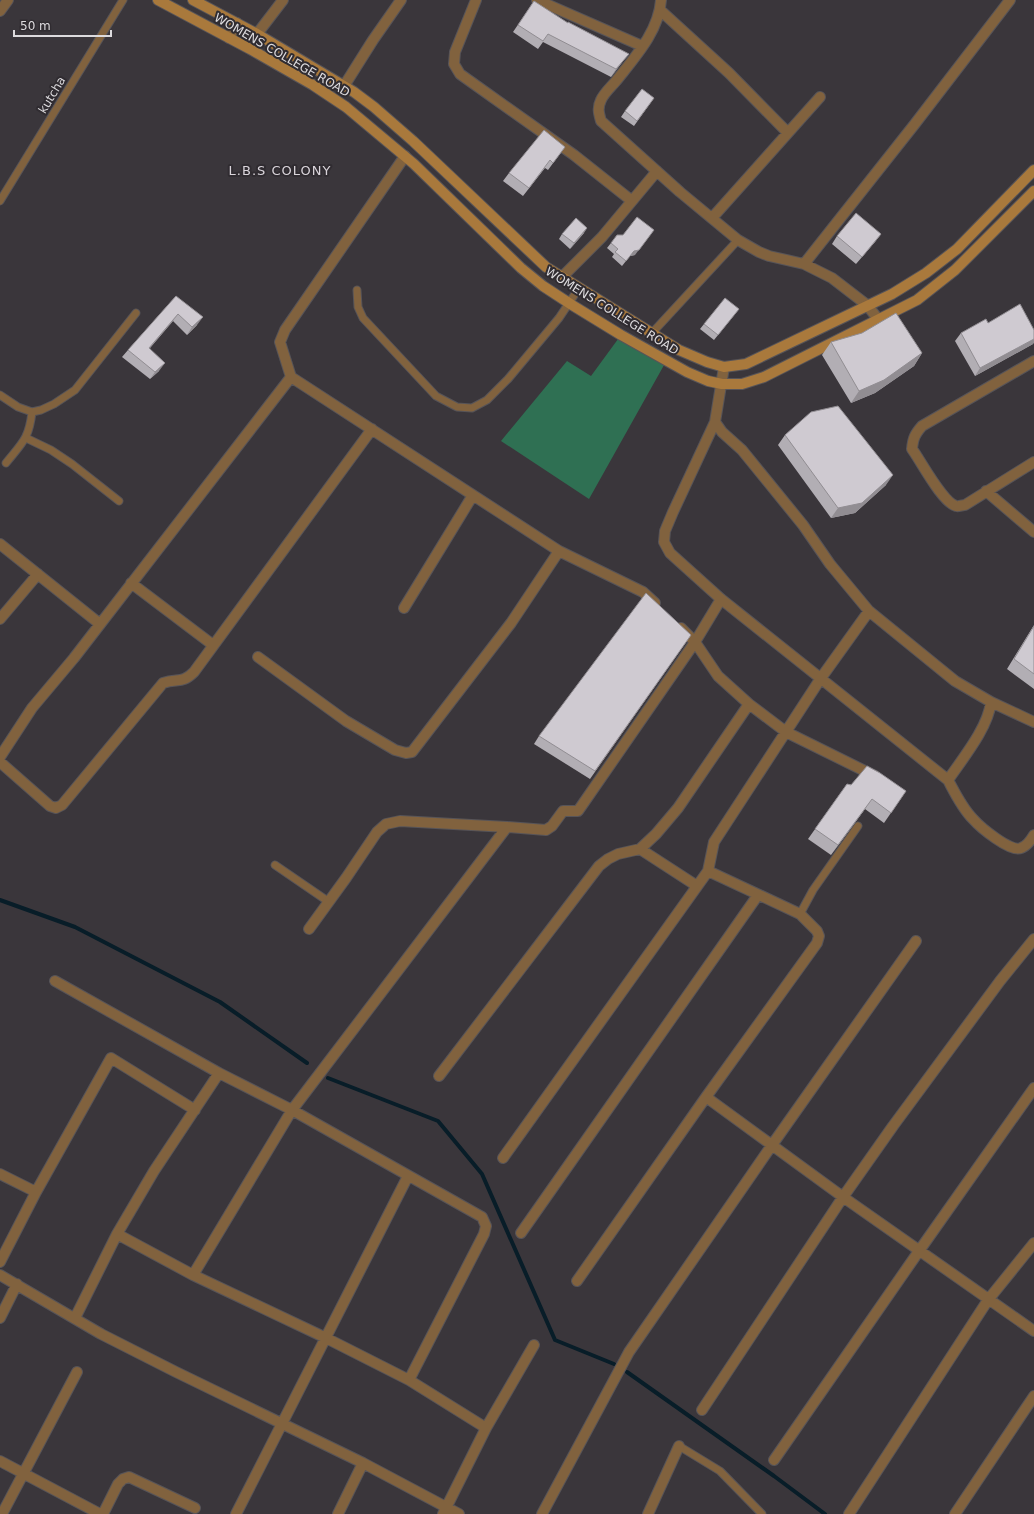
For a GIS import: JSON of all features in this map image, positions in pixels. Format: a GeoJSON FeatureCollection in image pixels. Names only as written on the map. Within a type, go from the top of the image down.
{"type":"FeatureCollection","features":[{"type":"Feature","properties":{"kind":"main road","name":"WOMENS COLLEGE ROAD"},"geometry":{"type":"LineString","coordinates":[[158,0],[313,85],[346,107],[405,156],[521,268],[544,286],[621,335],[687,372],[708,381],[722,384],[742,384],[764,378],[917,300],[936,286],[991,235],[1034,191]]}},
{"type":"Feature","properties":{"kind":"main road","name":"WOMENS COLLEGE ROAD"},"geometry":{"type":"LineString","coordinates":[[193,0],[258,34],[344,86],[374,107],[546,267],[679,350],[707,362],[724,367],[746,364],[892,294],[926,273],[957,249],[1034,170]]}},
{"type":"Feature","properties":{"kind":"street"},"geometry":{"type":"LineString","coordinates":[[0,11],[8,0]]}},
{"type":"Feature","properties":{"kind":"street"},"geometry":{"type":"LineString","coordinates":[[258,34],[283,0]]}},
{"type":"Feature","properties":{"kind":"street"},"geometry":{"type":"LineString","coordinates":[[344,86],[373,40],[401,0]]}},
{"type":"Feature","properties":{"kind":"street"},"geometry":{"type":"LineString","coordinates":[[476,0],[455,52],[454,64],[460,74],[574,155],[632,201]]}},
{"type":"Feature","properties":{"kind":"street"},"geometry":{"type":"LineString","coordinates":[[537,0],[642,46]]}},
{"type":"Feature","properties":{"kind":"street"},"geometry":{"type":"LineString","coordinates":[[804,264],[914,125],[1010,0]]}},
{"type":"Feature","properties":{"kind":"street"},"geometry":{"type":"LineString","coordinates":[[660,5],[657,21],[642,46],[601,100],[598,110],[600,121],[657,172],[738,240],[759,252],[769,256],[804,264],[832,278],[867,305],[878,319]]}},
{"type":"Feature","properties":{"kind":"street"},"geometry":{"type":"LineString","coordinates":[[660,5],[788,133]]}},
{"type":"Feature","properties":{"kind":"street"},"geometry":{"type":"LineString","coordinates":[[229,38],[237,23]]}},
{"type":"Feature","properties":{"kind":"street"},"geometry":{"type":"LineString","coordinates":[[712,218],[820,97]]}},
{"type":"Feature","properties":{"kind":"street"},"geometry":{"type":"LineString","coordinates":[[405,156],[285,330],[280,342],[291,377],[559,551],[643,592],[664,612]]}},
{"type":"Feature","properties":{"kind":"street"},"geometry":{"type":"LineString","coordinates":[[562,277],[602,237],[657,172]]}},
{"type":"Feature","properties":{"kind":"street"},"geometry":{"type":"LineString","coordinates":[[1034,361],[922,426],[915,433],[912,449],[943,496],[957,506],[965,505],[1034,462]]}},
{"type":"Feature","properties":{"kind":"street"},"geometry":{"type":"LineString","coordinates":[[724,367],[715,422],[665,532],[664,542],[670,553],[721,599],[906,744],[948,780],[959,800],[973,819],[1011,848],[1020,849],[1029,843],[1034,835]]}},
{"type":"Feature","properties":{"kind":"street"},"geometry":{"type":"LineString","coordinates":[[0,757],[32,708],[208,486],[291,377]]}},
{"type":"Feature","properties":{"kind":"street"},"geometry":{"type":"LineString","coordinates":[[715,422],[722,432],[742,450],[803,525],[830,564],[869,611],[955,681],[991,702],[1034,722]]}},
{"type":"Feature","properties":{"kind":"street"},"geometry":{"type":"LineString","coordinates":[[0,762],[50,806],[56,808],[62,805],[163,683],[172,680],[187,679],[194,672],[372,429]]}},
{"type":"Feature","properties":{"kind":"street"},"geometry":{"type":"LineString","coordinates":[[986,492],[1034,532]]}},
{"type":"Feature","properties":{"kind":"street"},"geometry":{"type":"LineString","coordinates":[[404,608],[473,495]]}},
{"type":"Feature","properties":{"kind":"street"},"geometry":{"type":"LineString","coordinates":[[0,544],[100,624]]}},
{"type":"Feature","properties":{"kind":"street"},"geometry":{"type":"LineString","coordinates":[[258,656],[346,721],[395,750],[406,753],[412,752],[511,622],[559,551]]}},
{"type":"Feature","properties":{"kind":"street"},"geometry":{"type":"LineString","coordinates":[[0,619],[38,574]]}},
{"type":"Feature","properties":{"kind":"street"},"geometry":{"type":"LineString","coordinates":[[131,583],[213,645]]}},
{"type":"Feature","properties":{"kind":"street"},"geometry":{"type":"LineString","coordinates":[[309,929],[327,901],[377,832],[386,824],[400,821],[546,830],[552,826],[563,811],[578,811],[695,642],[721,599]]}},
{"type":"Feature","properties":{"kind":"street"},"geometry":{"type":"LineString","coordinates":[[503,1158],[697,886],[709,868],[714,842],[821,678],[869,611]]}},
{"type":"Feature","properties":{"kind":"street"},"geometry":{"type":"LineString","coordinates":[[674,622],[695,642],[718,676],[749,704],[786,732],[883,780]]}},
{"type":"Feature","properties":{"kind":"street"},"geometry":{"type":"LineString","coordinates":[[948,780],[985,725],[990,713],[991,702]]}},
{"type":"Feature","properties":{"kind":"street"},"geometry":{"type":"LineString","coordinates":[[439,1076],[599,866],[618,854],[641,848],[656,834],[678,808],[749,704]]}},
{"type":"Feature","properties":{"kind":"street"},"geometry":{"type":"LineString","coordinates":[[193,1275],[292,1110],[507,827]]}},
{"type":"Feature","properties":{"kind":"street"},"geometry":{"type":"LineString","coordinates":[[641,848],[697,886]]}},
{"type":"Feature","properties":{"kind":"street"},"geometry":{"type":"LineString","coordinates":[[578,1281],[706,1097],[817,942],[819,936],[802,911],[758,894],[709,868]]}},
{"type":"Feature","properties":{"kind":"street"},"geometry":{"type":"LineString","coordinates":[[521,1233],[758,894]]}},
{"type":"Feature","properties":{"kind":"street"},"geometry":{"type":"LineString","coordinates":[[702,1410],[843,1198],[893,1126],[1000,980],[1034,939]]}},
{"type":"Feature","properties":{"kind":"street"},"geometry":{"type":"LineString","coordinates":[[542,1514],[629,1352],[772,1145],[916,941]]}},
{"type":"Feature","properties":{"kind":"street"},"geometry":{"type":"LineString","coordinates":[[55,982],[219,1072],[292,1110],[482,1217],[486,1226],[484,1234],[409,1380]]}},
{"type":"Feature","properties":{"kind":"street"},"geometry":{"type":"LineString","coordinates":[[0,1262],[36,1192],[111,1058],[195,1110]]}},
{"type":"Feature","properties":{"kind":"street"},"geometry":{"type":"LineString","coordinates":[[75,1318],[118,1234],[154,1171],[219,1072]]}},
{"type":"Feature","properties":{"kind":"street"},"geometry":{"type":"LineString","coordinates":[[774,1460],[1034,1088]]}},
{"type":"Feature","properties":{"kind":"street"},"geometry":{"type":"LineString","coordinates":[[706,1097],[843,1198],[1034,1331]]}},
{"type":"Feature","properties":{"kind":"street"},"geometry":{"type":"LineString","coordinates":[[0,1174],[36,1192]]}},
{"type":"Feature","properties":{"kind":"street"},"geometry":{"type":"LineString","coordinates":[[236,1514],[281,1422],[326,1338],[408,1176]]}},
{"type":"Feature","properties":{"kind":"street"},"geometry":{"type":"LineString","coordinates":[[118,1234],[193,1275],[326,1338],[409,1380],[486,1428]]}},
{"type":"Feature","properties":{"kind":"street"},"geometry":{"type":"LineString","coordinates":[[849,1514],[988,1300],[1034,1243]]}},
{"type":"Feature","properties":{"kind":"street"},"geometry":{"type":"LineString","coordinates":[[0,1274],[101,1334],[169,1369],[363,1463],[445,1511],[459,1514]]}},
{"type":"Feature","properties":{"kind":"street"},"geometry":{"type":"LineString","coordinates":[[0,1318],[17,1284]]}},
{"type":"Feature","properties":{"kind":"street"},"geometry":{"type":"LineString","coordinates":[[445,1511],[486,1428],[534,1345]]}},
{"type":"Feature","properties":{"kind":"street"},"geometry":{"type":"LineString","coordinates":[[2,1514],[77,1372]]}},
{"type":"Feature","properties":{"kind":"street"},"geometry":{"type":"LineString","coordinates":[[955,1514],[1034,1396]]}},
{"type":"Feature","properties":{"kind":"street"},"geometry":{"type":"LineString","coordinates":[[648,1514],[679,1446]]}},
{"type":"Feature","properties":{"kind":"street"},"geometry":{"type":"LineString","coordinates":[[0,1461],[101,1514],[118,1484],[123,1479],[129,1477],[195,1508]]}},
{"type":"Feature","properties":{"kind":"street"},"geometry":{"type":"LineString","coordinates":[[338,1514],[363,1463]]}},
{"type":"Feature","properties":{"kind":"lane","name":"kutcha"},"geometry":{"type":"LineString","coordinates":[[0,202],[123,0]]}},
{"type":"Feature","properties":{"kind":"lane"},"geometry":{"type":"LineString","coordinates":[[652,333],[738,240]]}},
{"type":"Feature","properties":{"kind":"lane"},"geometry":{"type":"LineString","coordinates":[[357,290],[358,307],[363,318],[436,396],[456,407],[472,408],[487,400],[508,379],[542,340],[570,303],[579,288]]}},
{"type":"Feature","properties":{"kind":"lane"},"geometry":{"type":"LineString","coordinates":[[0,395],[18,407],[32,412],[54,404],[75,390],[136,313]]}},
{"type":"Feature","properties":{"kind":"lane"},"geometry":{"type":"LineString","coordinates":[[6,463],[26,438],[30,428],[32,412]]}},
{"type":"Feature","properties":{"kind":"lane"},"geometry":{"type":"LineString","coordinates":[[26,438],[52,450],[119,501]]}},
{"type":"Feature","properties":{"kind":"lane"},"geometry":{"type":"LineString","coordinates":[[802,911],[813,890],[858,826]]}},
{"type":"Feature","properties":{"kind":"lane"},"geometry":{"type":"LineString","coordinates":[[275,866],[327,901]]}},
{"type":"Feature","properties":{"kind":"lane"},"geometry":{"type":"LineString","coordinates":[[679,1446],[720,1471],[762,1514]]}},
{"type":"Feature","properties":{"kind":"green space"},"geometry":{"type":"Polygon","coordinates":[[[621,335],[668,358],[589,499],[501,441],[567,361],[591,376],[621,335]]]}},
{"type":"Feature","properties":{"kind":"building"},"geometry":{"type":"Polygon","coordinates":[[[534,1],[568,23],[629,54],[616,69],[548,34],[543,41],[518,25],[534,1]]]}},
{"type":"Feature","properties":{"kind":"building"},"geometry":{"type":"Polygon","coordinates":[[[642,89],[654,98],[637,121],[625,111],[642,89]]]}},
{"type":"Feature","properties":{"kind":"building"},"geometry":{"type":"Polygon","coordinates":[[[544,130],[565,147],[553,163],[550,160],[529,188],[509,173],[544,130]]]}},
{"type":"Feature","properties":{"kind":"building"},"geometry":{"type":"Polygon","coordinates":[[[856,213],[881,234],[862,257],[837,236],[856,213]]]}},
{"type":"Feature","properties":{"kind":"building"},"geometry":{"type":"Polygon","coordinates":[[[637,217],[654,230],[639,250],[634,251],[626,261],[615,252],[618,249],[611,243],[617,235],[623,235],[637,217]]]}},
{"type":"Feature","properties":{"kind":"building"},"geometry":{"type":"Polygon","coordinates":[[[576,218],[587,228],[574,243],[562,234],[576,218]]]}},
{"type":"Feature","properties":{"kind":"building"},"geometry":{"type":"Polygon","coordinates":[[[176,296],[203,317],[192,327],[178,314],[149,348],[165,363],[155,372],[128,350],[176,296]]]}},
{"type":"Feature","properties":{"kind":"building"},"geometry":{"type":"Polygon","coordinates":[[[725,298],[739,309],[718,335],[704,324],[725,298]]]}},
{"type":"Feature","properties":{"kind":"building"},"geometry":{"type":"Polygon","coordinates":[[[1020,304],[1034,330],[1034,339],[980,368],[961,333],[986,319],[988,323],[1020,304]]]}},
{"type":"Feature","properties":{"kind":"building"},"geometry":{"type":"Polygon","coordinates":[[[896,313],[922,353],[884,380],[859,391],[831,342],[862,333],[896,313]]]}},
{"type":"Feature","properties":{"kind":"building"},"geometry":{"type":"Polygon","coordinates":[[[838,406],[893,475],[862,503],[838,508],[785,435],[811,412],[838,406]]]}},
{"type":"Feature","properties":{"kind":"building"},"geometry":{"type":"Polygon","coordinates":[[[646,593],[691,635],[595,771],[539,736],[646,593]]]}},
{"type":"Feature","properties":{"kind":"building"},"geometry":{"type":"Polygon","coordinates":[[[1034,626],[1034,674],[1014,659],[1034,626]]]}},
{"type":"Feature","properties":{"kind":"building"},"geometry":{"type":"Polygon","coordinates":[[[867,766],[906,791],[891,813],[872,799],[838,845],[815,829],[847,784],[851,785],[867,766]]]}},
{"type":"Feature","properties":{"kind":"waterway"},"geometry":{"type":"LineString","coordinates":[[0,900],[75,927],[220,1002],[307,1063]]}},
{"type":"Feature","properties":{"kind":"waterway"},"geometry":{"type":"LineString","coordinates":[[328,1078],[438,1121],[482,1174],[555,1340],[614,1364]]}},
{"type":"Feature","properties":{"kind":"waterway"},"geometry":{"type":"LineString","coordinates":[[627,1372],[825,1514]]}},
{"type":"Feature","properties":{"kind":"district","name":"L.B.S COLONY"},"geometry":{"type":"Point","coordinates":[280,170]}}]}
